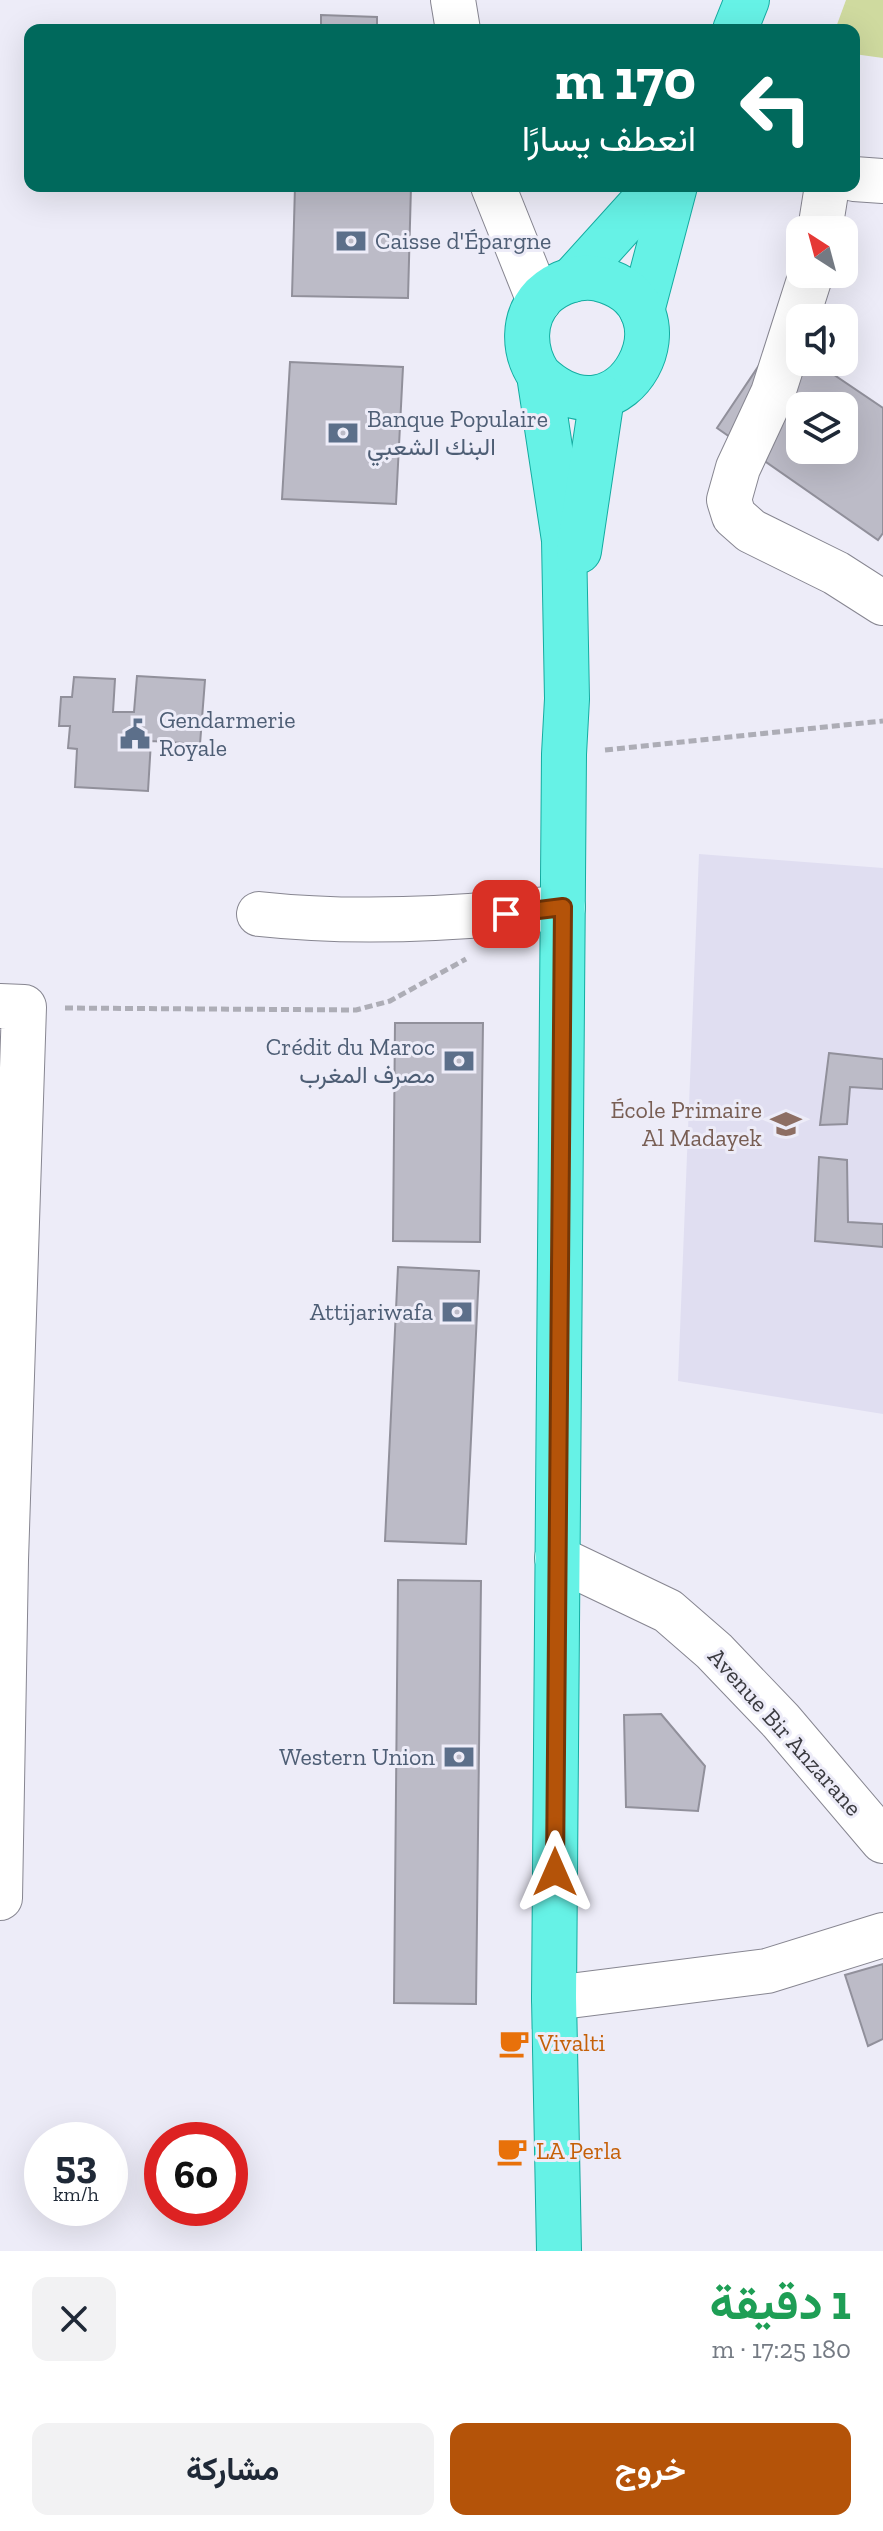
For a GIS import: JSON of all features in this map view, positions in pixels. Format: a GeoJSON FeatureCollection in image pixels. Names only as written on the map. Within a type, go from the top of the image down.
{"type":"FeatureCollection","features":[{"type":"Feature","properties":{"kind":"main road"},"geometry":{"type":"LineString","coordinates":[[737,24],[747,0]]}},
{"type":"Feature","properties":{"kind":"main road"},"geometry":{"type":"LineString","coordinates":[[559,2251],[554,1998],[566,636],[564,540],[539,375],[530,358],[527,338],[530,319],[651,192]]}},
{"type":"Feature","properties":{"kind":"main road"},"geometry":{"type":"LineString","coordinates":[[642,311],[673,192]]}},
{"type":"Feature","properties":{"kind":"main road"},"geometry":{"type":"LineString","coordinates":[[539,375],[552,387],[568,395],[602,397],[626,384],[643,363],[648,337],[642,311],[630,294],[613,282],[593,278],[556,290]]}},
{"type":"Feature","properties":{"kind":"main road"},"geometry":{"type":"LineString","coordinates":[[566,636],[602,397]]}},
{"type":"Feature","properties":{"kind":"street"},"geometry":{"type":"LineString","coordinates":[[453,0],[457,24]]}},
{"type":"Feature","properties":{"kind":"street"},"geometry":{"type":"LineString","coordinates":[[860,179],[883,181]]}},
{"type":"Feature","properties":{"kind":"street"},"geometry":{"type":"LineString","coordinates":[[497,192],[556,290]]}},
{"type":"Feature","properties":{"kind":"street"},"geometry":{"type":"LineString","coordinates":[[822,216],[826,192]]}},
{"type":"Feature","properties":{"kind":"street"},"geometry":{"type":"LineString","coordinates":[[807,288],[773,393],[738,468],[729,500],[734,516],[751,531],[836,573],[883,603]]}},
{"type":"Feature","properties":{"kind":"street"},"geometry":{"type":"LineString","coordinates":[[259,914],[306,919],[477,917],[563,907]]}},
{"type":"Feature","properties":{"kind":"street"},"geometry":{"type":"LineString","coordinates":[[0,1898],[12,1007]]}},
{"type":"Feature","properties":{"kind":"street","name":"Avenue Bir Anzarane"},"geometry":{"type":"LineString","coordinates":[[557,1558],[668,1611],[714,1651],[781,1721],[883,1841]]}},
{"type":"Feature","properties":{"kind":"street"},"geometry":{"type":"LineString","coordinates":[[554,1998],[767,1971],[883,1935]]}},
{"type":"Feature","properties":{"kind":"path"},"geometry":{"type":"LineString","coordinates":[[564,754],[883,721]]}},
{"type":"Feature","properties":{"kind":"path"},"geometry":{"type":"LineString","coordinates":[[12,1007],[356,1010],[390,1001],[468,958]]}},
{"type":"Feature","properties":{"kind":"shaded area","name":"École Primaire Al Madayek"},"geometry":{"type":"Polygon","coordinates":[[[699,854],[883,868],[883,1414],[678,1381],[699,854]]]}},
{"type":"Feature","properties":{"kind":"green space"},"geometry":{"type":"Polygon","coordinates":[[[846,0],[883,0],[883,58],[860,55],[860,24],[837,24],[846,0]]]}},
{"type":"Feature","properties":{"kind":"building"},"geometry":{"type":"Polygon","coordinates":[[[321,15],[377,17],[377,24],[321,24],[321,15]]]}},
{"type":"Feature","properties":{"kind":"building","name":"Caisse d'Épargne"},"geometry":{"type":"Polygon","coordinates":[[[295,192],[411,192],[408,298],[292,296],[295,192]]]}},
{"type":"Feature","properties":{"kind":"building"},"geometry":{"type":"Polygon","coordinates":[[[778,337],[786,346],[786,376],[836,376],[883,408],[883,533],[878,540],[717,428],[778,337]]]}},
{"type":"Feature","properties":{"kind":"building","name":"Banque Populaire البنك الشعبي"},"geometry":{"type":"Polygon","coordinates":[[[290,362],[403,367],[396,504],[282,499],[290,362]]]}},
{"type":"Feature","properties":{"kind":"building","name":"Gendarmerie Royale"},"geometry":{"type":"Polygon","coordinates":[[[137,676],[205,680],[200,744],[151,741],[148,791],[75,787],[77,749],[68,748],[70,726],[59,726],[61,697],[72,697],[74,677],[115,679],[113,712],[134,712],[137,676]]]}},
{"type":"Feature","properties":{"kind":"building"},"geometry":{"type":"Polygon","coordinates":[[[395,1023],[483,1023],[480,1242],[393,1241],[395,1023]]]}},
{"type":"Feature","properties":{"kind":"building"},"geometry":{"type":"Polygon","coordinates":[[[829,1053],[883,1059],[883,1089],[850,1087],[847,1124],[820,1125],[829,1053]]]}},
{"type":"Feature","properties":{"kind":"building"},"geometry":{"type":"Polygon","coordinates":[[[819,1157],[847,1160],[848,1222],[883,1224],[883,1247],[815,1241],[819,1157]]]}},
{"type":"Feature","properties":{"kind":"building"},"geometry":{"type":"Polygon","coordinates":[[[398,1267],[479,1271],[466,1544],[385,1541],[398,1267]]]}},
{"type":"Feature","properties":{"kind":"building"},"geometry":{"type":"Polygon","coordinates":[[[398,1580],[481,1581],[476,2004],[394,2003],[398,1580]]]}},
{"type":"Feature","properties":{"kind":"building"},"geometry":{"type":"Polygon","coordinates":[[[661,1714],[705,1766],[698,1811],[626,1807],[624,1715],[661,1714]]]}},
{"type":"Feature","properties":{"kind":"building"},"geometry":{"type":"Polygon","coordinates":[[[883,1964],[883,2039],[868,2046],[845,1975],[883,1964]]]}},
{"type":"Feature","properties":{"kind":"place","name":"Caisse d'Épargne"},"geometry":{"type":"Point","coordinates":[351,241]}},
{"type":"Feature","properties":{"kind":"place","name":"Banque Populaire البنك الشعبي"},"geometry":{"type":"Point","coordinates":[343,433]}},
{"type":"Feature","properties":{"kind":"place","name":"Gendarmerie Royale"},"geometry":{"type":"Point","coordinates":[135,734]}},
{"type":"Feature","properties":{"kind":"place","name":"Crédit du Maroc مصرف المغرب"},"geometry":{"type":"Point","coordinates":[459,1061]}},
{"type":"Feature","properties":{"kind":"place","name":"École Primaire Al Madayek"},"geometry":{"type":"Point","coordinates":[786,1124]}},
{"type":"Feature","properties":{"kind":"place","name":"Attijariwafa"},"geometry":{"type":"Point","coordinates":[457,1312]}},
{"type":"Feature","properties":{"kind":"place","name":"Western Union"},"geometry":{"type":"Point","coordinates":[459,1757]}},
{"type":"Feature","properties":{"kind":"place","name":"Vivalti"},"geometry":{"type":"Point","coordinates":[514,2043]}},
{"type":"Feature","properties":{"kind":"place","name":"LA Perla"},"geometry":{"type":"Point","coordinates":[512,2151]}},
{"type":"Feature","properties":{"kind":"route"},"geometry":{"type":"LineString","coordinates":[[506,914],[563,907],[555,1872]]}}]}
